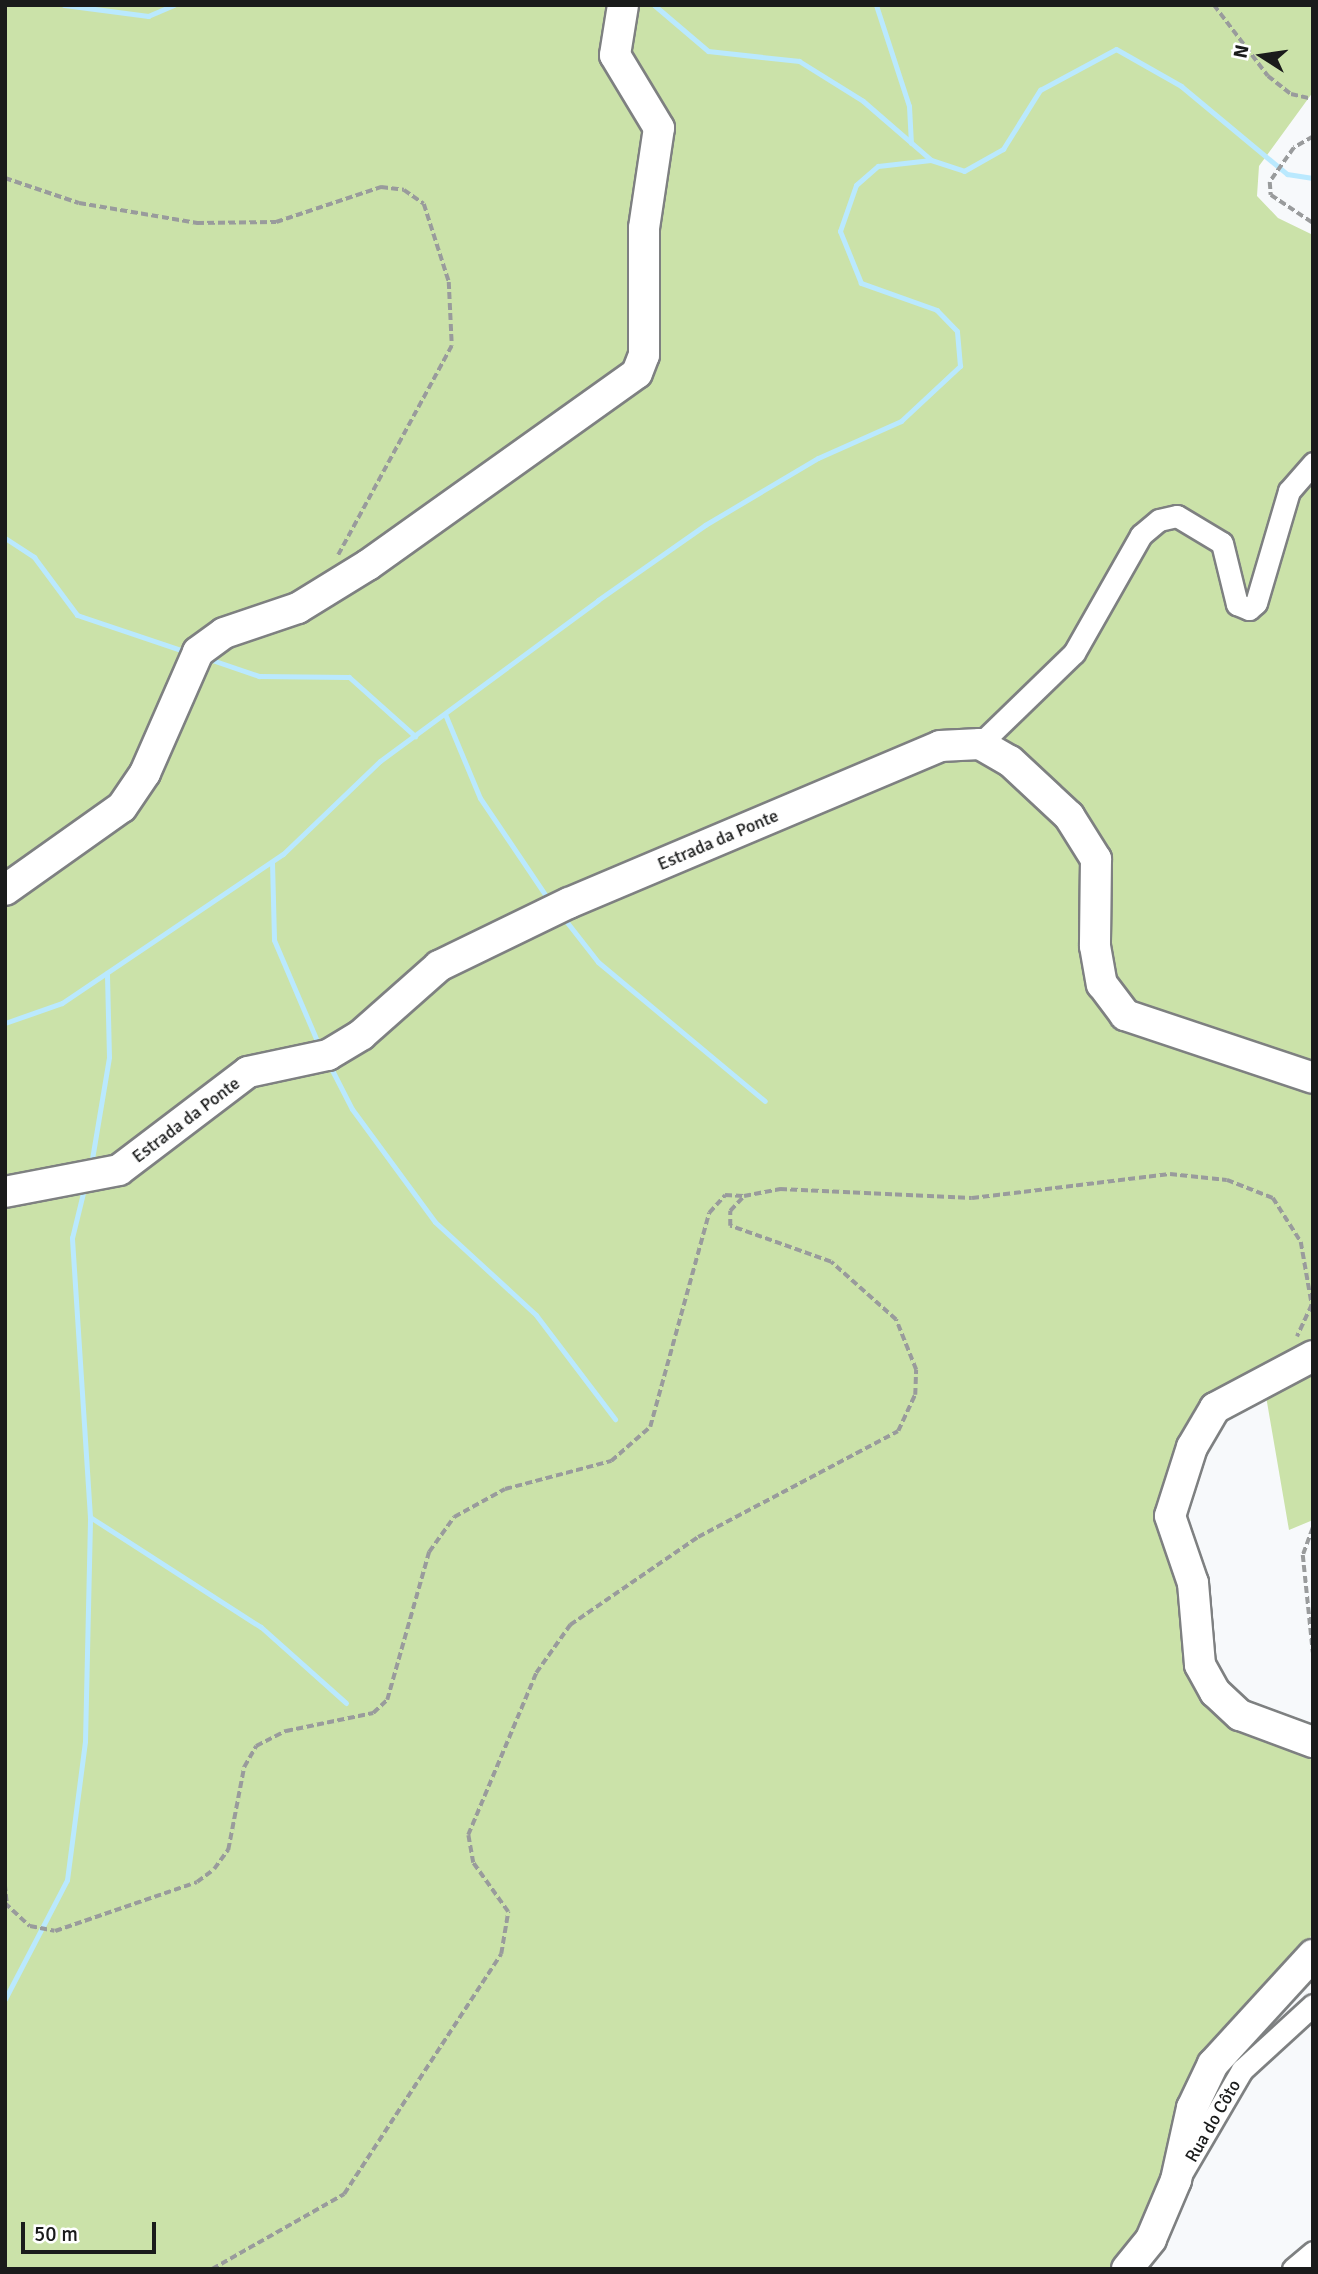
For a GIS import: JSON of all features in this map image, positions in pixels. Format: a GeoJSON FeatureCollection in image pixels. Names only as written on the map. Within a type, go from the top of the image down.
{"type":"FeatureCollection","features":[{"type":"Feature","properties":{"kind":"street"},"geometry":{"type":"LineString","coordinates":[[5,890],[122,807],[145,773],[198,652],[224,634],[298,608],[368,565],[637,373],[644,355],[644,228],[659,128],[615,55],[623,5]]}},
{"type":"Feature","properties":{"kind":"street"},"geometry":{"type":"LineString","coordinates":[[1313,463],[1289,491],[1256,603],[1249,609],[1237,604],[1222,543],[1177,516],[1159,520],[1141,535],[1074,653],[980,744],[1010,761],[1069,816],[1096,859],[1095,946],[1102,984],[1125,1015],[1313,1078]]}},
{"type":"Feature","properties":{"kind":"street","name":"Estrada da Ponte"},"geometry":{"type":"LineString","coordinates":[[5,1192],[119,1170],[248,1072],[328,1055],[361,1035],[439,965],[569,903],[940,746],[980,744]]}},
{"type":"Feature","properties":{"kind":"street"},"geometry":{"type":"LineString","coordinates":[[1300,1350],[1215,1408],[1192,1447],[1170,1516],[1193,1583],[1200,1665],[1215,1692],[1240,1716],[1313,1742]]}},
{"type":"Feature","properties":{"kind":"street"},"geometry":{"type":"LineString","coordinates":[[1127,2269],[1151,2239],[1176,2180],[1192,2108],[1213,2064],[1313,1955]]}},
{"type":"Feature","properties":{"kind":"street","name":"Rua do Côto"},"geometry":{"type":"LineString","coordinates":[[1176,2180],[1195,2157],[1242,2070],[1313,2005]]}},
{"type":"Feature","properties":{"kind":"street"},"geometry":{"type":"LineString","coordinates":[[1293,2269],[1313,2252]]}},
{"type":"Feature","properties":{"kind":"path"},"geometry":{"type":"LineString","coordinates":[[1214,5],[1268,76],[1290,94],[1313,99]]}},
{"type":"Feature","properties":{"kind":"path"},"geometry":{"type":"LineString","coordinates":[[1313,136],[1294,148],[1270,181],[1271,195],[1313,223]]}},
{"type":"Feature","properties":{"kind":"path"},"geometry":{"type":"LineString","coordinates":[[5,178],[79,203],[197,223],[276,222],[382,187],[404,190],[424,204],[451,291],[452,346],[330,568]]}},
{"type":"Feature","properties":{"kind":"path"},"geometry":{"type":"LineString","coordinates":[[5,1884],[6,1904],[30,1926],[55,1931],[197,1882],[214,1869],[228,1850],[244,1767],[256,1746],[286,1731],[373,1713],[387,1700],[429,1552],[454,1517],[505,1489],[611,1461],[650,1427],[709,1213],[725,1195],[744,1196],[780,1189],[972,1198],[1170,1174],[1227,1180],[1273,1198],[1301,1242],[1312,1305],[1300,1350]]}},
{"type":"Feature","properties":{"kind":"path"},"geometry":{"type":"LineString","coordinates":[[212,2269],[344,2194],[501,1954],[508,1912],[473,1863],[468,1835],[536,1673],[570,1625],[698,1537],[898,1431],[915,1395],[916,1370],[896,1320],[831,1262],[730,1226],[730,1211],[744,1196]]}},
{"type":"Feature","properties":{"kind":"path"},"geometry":{"type":"LineString","coordinates":[[1313,1528],[1303,1555],[1313,1652]]}},
{"type":"Feature","properties":{"kind":"green space"},"geometry":{"type":"Polygon","coordinates":[[[5,5],[1313,5],[1313,92],[1259,166],[1257,196],[1278,218],[1313,235],[1313,1520],[1289,1530],[1262,1373],[1191,1421],[1175,1446],[1165,1503],[1189,1670],[1200,1702],[1223,1721],[1313,1755],[1313,1934],[1203,2053],[1178,2098],[1155,2204],[1109,2269],[5,2269],[5,5]]]}},
{"type":"Feature","properties":{"kind":"waterway"},"geometry":{"type":"LineString","coordinates":[[64,5],[148,16],[174,5]]}},
{"type":"Feature","properties":{"kind":"waterway"},"geometry":{"type":"LineString","coordinates":[[654,5],[708,51],[799,61],[863,101],[931,160],[964,171],[1003,149],[1040,90],[1116,49],[1181,86],[1287,174],[1313,178]]}},
{"type":"Feature","properties":{"kind":"waterway"},"geometry":{"type":"LineString","coordinates":[[876,5],[909,106],[911,143]]}},
{"type":"Feature","properties":{"kind":"waterway"},"geometry":{"type":"LineString","coordinates":[[5,1023],[62,1003],[283,854],[380,761],[598,600],[705,525],[818,458],[901,421],[960,366],[957,331],[937,310],[861,283],[840,231],[856,185],[878,166],[931,160]]}},
{"type":"Feature","properties":{"kind":"waterway"},"geometry":{"type":"LineString","coordinates":[[5,538],[34,557],[77,615],[181,650]]}},
{"type":"Feature","properties":{"kind":"waterway"},"geometry":{"type":"LineString","coordinates":[[212,660],[259,676],[349,677],[415,736]]}},
{"type":"Feature","properties":{"kind":"waterway"},"geometry":{"type":"LineString","coordinates":[[445,714],[480,798],[546,896]]}},
{"type":"Feature","properties":{"kind":"waterway"},"geometry":{"type":"LineString","coordinates":[[272,862],[274,940],[317,1041]]}},
{"type":"Feature","properties":{"kind":"waterway"},"geometry":{"type":"LineString","coordinates":[[566,921],[598,962],[765,1101]]}},
{"type":"Feature","properties":{"kind":"waterway"},"geometry":{"type":"LineString","coordinates":[[92,1159],[109,1057],[107,973]]}},
{"type":"Feature","properties":{"kind":"waterway"},"geometry":{"type":"LineString","coordinates":[[332,1070],[352,1109],[435,1222],[536,1315],[615,1419]]}},
{"type":"Feature","properties":{"kind":"waterway"},"geometry":{"type":"LineString","coordinates":[[5,1999],[67,1880],[85,1741],[90,1517],[72,1238],[83,1193]]}},
{"type":"Feature","properties":{"kind":"waterway"},"geometry":{"type":"LineString","coordinates":[[90,1517],[261,1627],[346,1703]]}}]}
